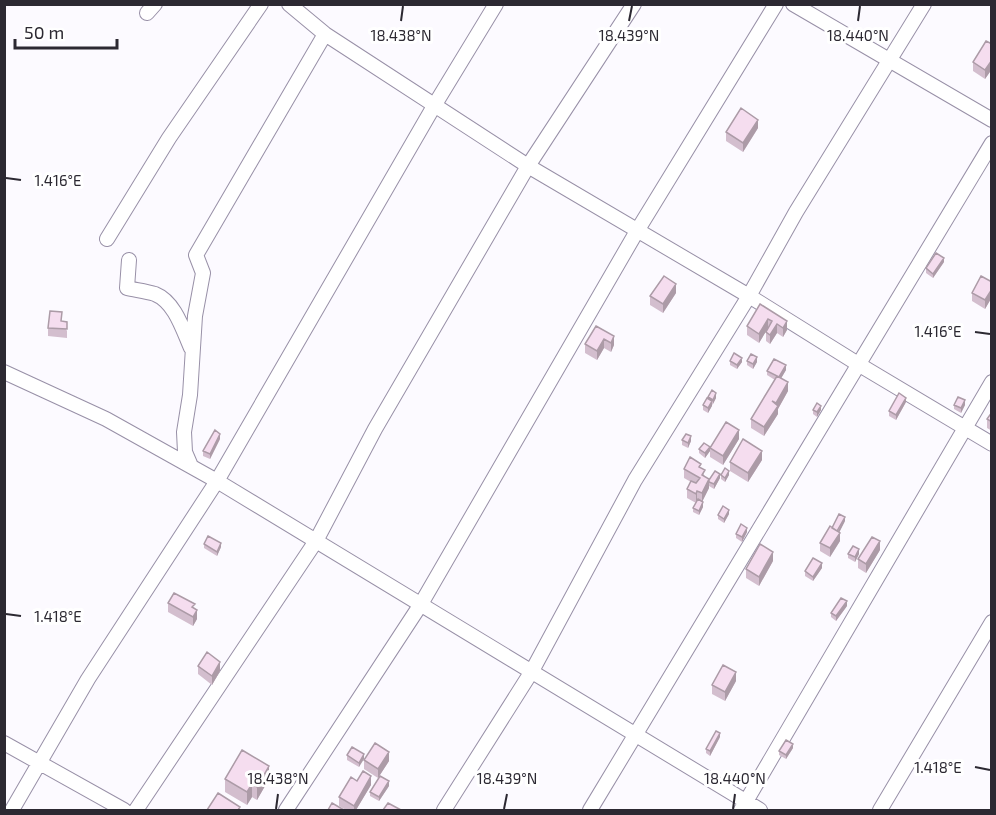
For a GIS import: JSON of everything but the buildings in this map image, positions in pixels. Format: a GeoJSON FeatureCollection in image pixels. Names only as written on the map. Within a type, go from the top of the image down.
{"type":"FeatureCollection","features":[{"type":"Feature","properties":{"kind":"street"},"geometry":{"type":"LineString","coordinates":[[107,239],[169,138],[261,4]]}},
{"type":"Feature","properties":{"kind":"street"},"geometry":{"type":"LineString","coordinates":[[289,4],[325,34],[528,166],[749,296],[992,444]]}},
{"type":"Feature","properties":{"kind":"street"},"geometry":{"type":"LineString","coordinates":[[12,810],[88,679],[217,481],[434,106],[496,4]]}},
{"type":"Feature","properties":{"kind":"street"},"geometry":{"type":"LineString","coordinates":[[136,810],[316,541],[375,429],[528,166],[634,4]]}},
{"type":"Feature","properties":{"kind":"street"},"geometry":{"type":"LineString","coordinates":[[286,810],[421,604],[637,231],[776,4]]}},
{"type":"Feature","properties":{"kind":"street"},"geometry":{"type":"LineString","coordinates":[[794,4],[992,120]]}},
{"type":"Feature","properties":{"kind":"street"},"geometry":{"type":"LineString","coordinates":[[444,810],[532,671],[635,480],[749,296],[796,212],[924,4]]}},
{"type":"Feature","properties":{"kind":"street"},"geometry":{"type":"LineString","coordinates":[[191,466],[185,452],[184,432],[190,395],[195,316],[203,273],[196,255],[325,34]]}},
{"type":"Feature","properties":{"kind":"street"},"geometry":{"type":"LineString","coordinates":[[590,810],[992,143]]}},
{"type":"Feature","properties":{"kind":"street"},"geometry":{"type":"LineString","coordinates":[[129,260],[127,288],[156,294],[170,307],[180,322],[192,350]]}},
{"type":"Feature","properties":{"kind":"street"},"geometry":{"type":"LineString","coordinates":[[4,372],[106,419],[217,481],[637,735],[744,806],[760,810]]}},
{"type":"Feature","properties":{"kind":"street"},"geometry":{"type":"LineString","coordinates":[[744,806],[992,382]]}},
{"type":"Feature","properties":{"kind":"street"},"geometry":{"type":"LineString","coordinates":[[880,810],[992,622]]}},
{"type":"Feature","properties":{"kind":"street"},"geometry":{"type":"LineString","coordinates":[[4,743],[124,810]]}}]}
